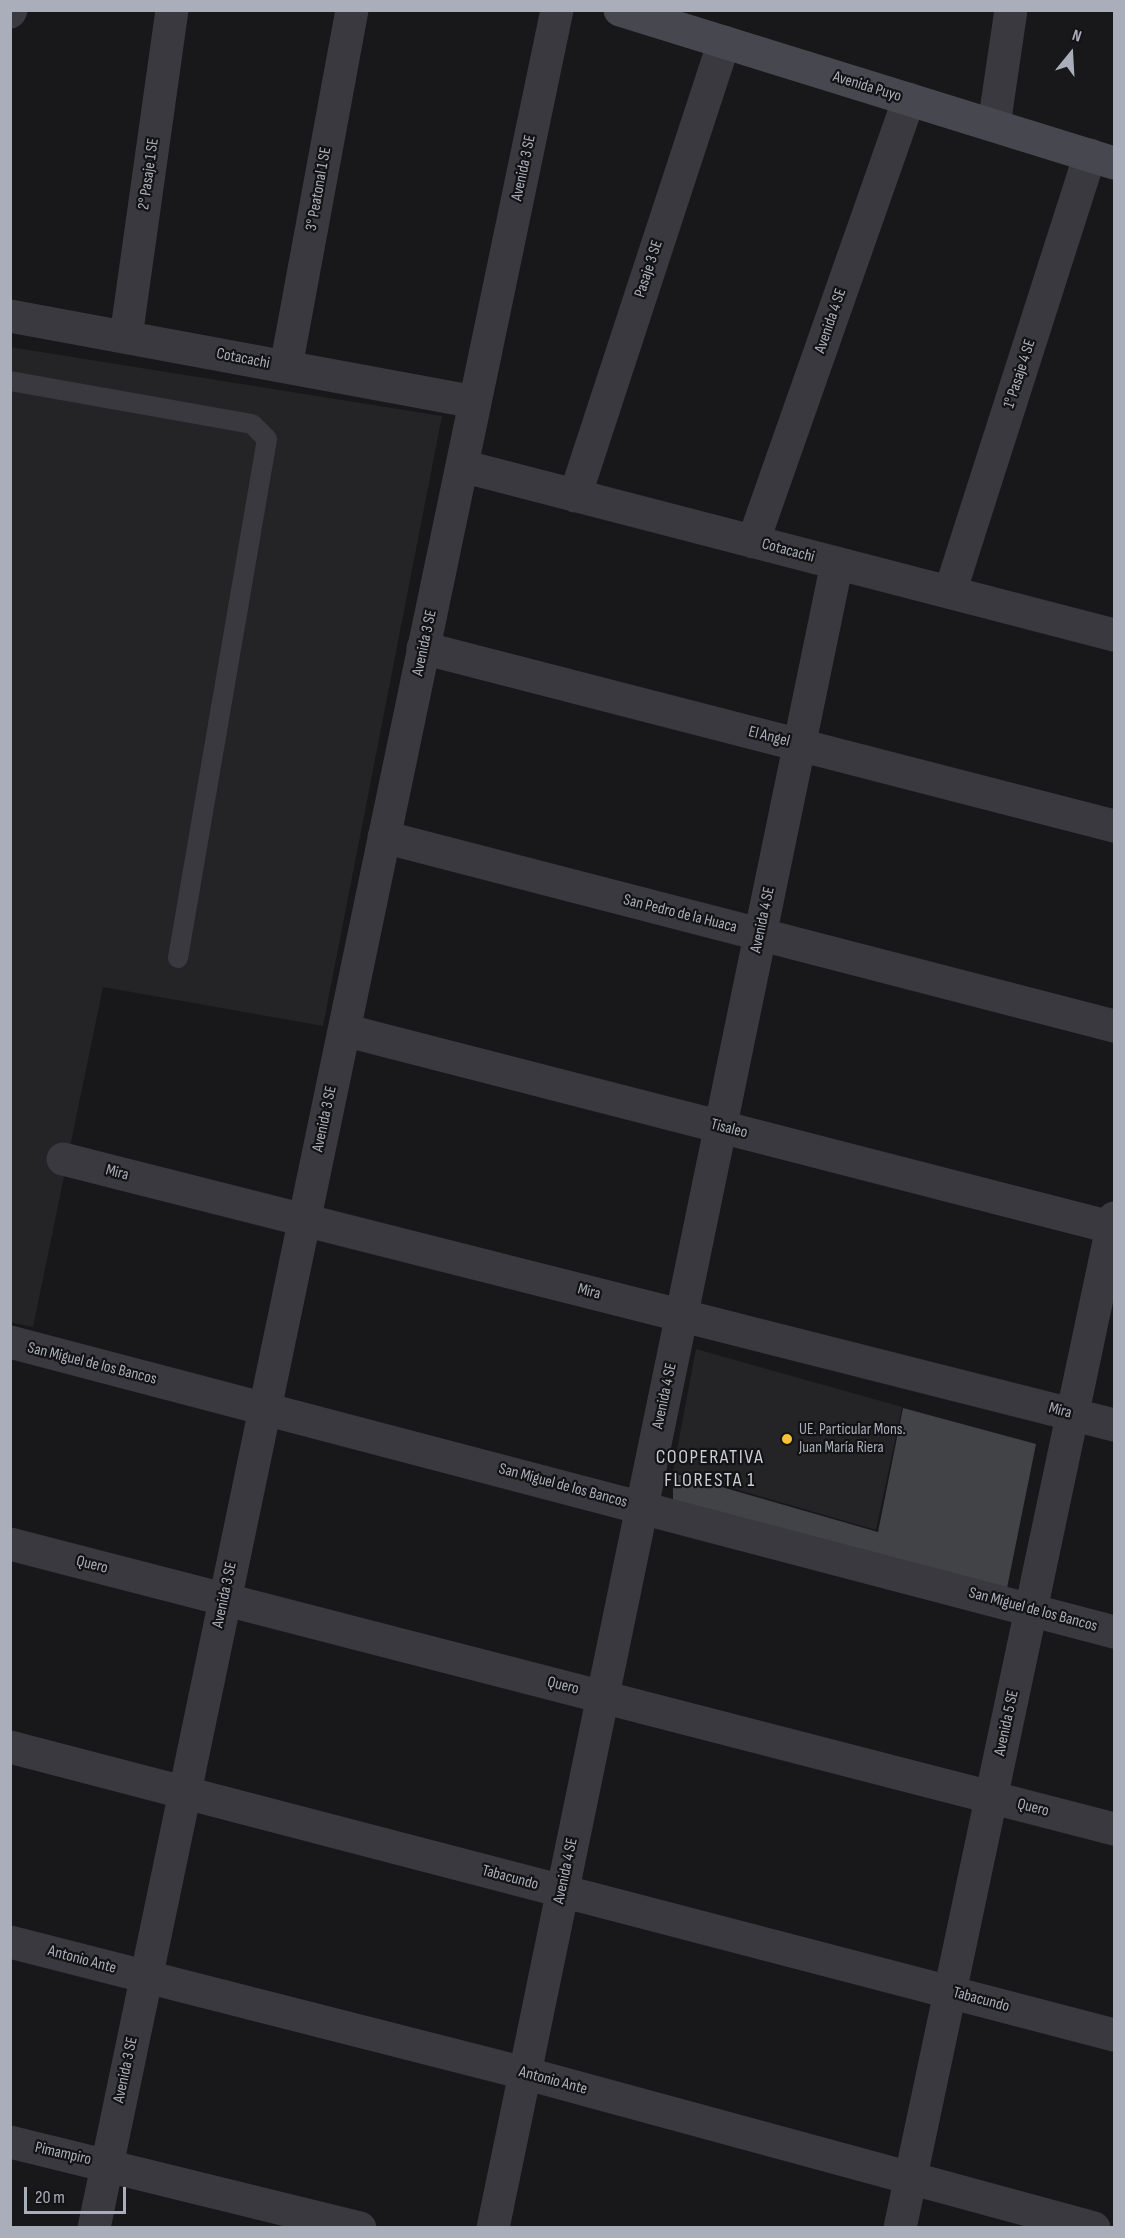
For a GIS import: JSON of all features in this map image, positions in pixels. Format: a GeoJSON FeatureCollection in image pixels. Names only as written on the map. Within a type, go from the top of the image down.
{"type":"FeatureCollection","features":[{"type":"Feature","properties":{"kind":"street","name":"2° Pasaje 1 SE"},"geometry":{"type":"LineString","coordinates":[[126,337],[172,10]]}},
{"type":"Feature","properties":{"kind":"street","name":"3° Peatonal 1 SE"},"geometry":{"type":"LineString","coordinates":[[286,367],[352,10]]}},
{"type":"Feature","properties":{"kind":"street","name":"Avenida 3 SE"},"geometry":{"type":"LineString","coordinates":[[94,2228],[557,10]]}},
{"type":"Feature","properties":{"kind":"street","name":"Avenida Puyo"},"geometry":{"type":"LineString","coordinates":[[620,10],[1102,159]]}},
{"type":"Feature","properties":{"kind":"street"},"geometry":{"type":"LineString","coordinates":[[994,125],[1011,10]]}},
{"type":"Feature","properties":{"kind":"street","name":"Pasaje 3 SE"},"geometry":{"type":"LineString","coordinates":[[575,495],[724,42]]}},
{"type":"Feature","properties":{"kind":"street","name":"Avenida 4 SE"},"geometry":{"type":"LineString","coordinates":[[753,542],[909,99]]}},
{"type":"Feature","properties":{"kind":"street","name":"1° Pasaje 4 SE"},"geometry":{"type":"LineString","coordinates":[[950,592],[1102,159]]}},
{"type":"Feature","properties":{"kind":"street","name":"Cotacachi"},"geometry":{"type":"LineString","coordinates":[[10,316],[475,402]]}},
{"type":"Feature","properties":{"kind":"street","name":"Cotacachi"},"geometry":{"type":"LineString","coordinates":[[462,466],[1114,635]]}},
{"type":"Feature","properties":{"kind":"street","name":"Avenida 4 SE"},"geometry":{"type":"LineString","coordinates":[[493,2228],[837,563]]}},
{"type":"Feature","properties":{"kind":"street","name":"El Angel"},"geometry":{"type":"LineString","coordinates":[[423,648],[1114,826]]}},
{"type":"Feature","properties":{"kind":"street","name":"San Pedro de la Huaca"},"geometry":{"type":"LineString","coordinates":[[384,837],[1114,1026]]}},
{"type":"Feature","properties":{"kind":"street","name":"Tisaleo"},"geometry":{"type":"LineString","coordinates":[[344,1030],[721,1127],[1114,1224]]}},
{"type":"Feature","properties":{"kind":"street","name":"Mira"},"geometry":{"type":"LineString","coordinates":[[63,1159],[1114,1425]]}},
{"type":"Feature","properties":{"kind":"street","name":"Avenida 5 SE"},"geometry":{"type":"LineString","coordinates":[[900,2228],[1114,1224]]}},
{"type":"Feature","properties":{"kind":"street","name":"San Miguel de los Bancos"},"geometry":{"type":"LineString","coordinates":[[10,1342],[1114,1632]]}},
{"type":"Feature","properties":{"kind":"street","name":"Quero"},"geometry":{"type":"LineString","coordinates":[[10,1544],[1114,1829]]}},
{"type":"Feature","properties":{"kind":"street","name":"Tabacundo"},"geometry":{"type":"LineString","coordinates":[[10,1747],[1114,2035]]}},
{"type":"Feature","properties":{"kind":"street","name":"Antonio Ante"},"geometry":{"type":"LineString","coordinates":[[10,1942],[525,2073],[1094,2228]]}},
{"type":"Feature","properties":{"kind":"street","name":"Pimampiro"},"geometry":{"type":"LineString","coordinates":[[10,2142],[360,2228]]}},
{"type":"Feature","properties":{"kind":"lane"},"geometry":{"type":"LineString","coordinates":[[10,381],[252,424],[267,439],[178,958]]}},
{"type":"Feature","properties":{"kind":"shaded area"},"geometry":{"type":"Polygon","coordinates":[[[10,347],[442,416],[323,1026],[103,987],[33,1327],[10,1322],[10,347]]]}},
{"type":"Feature","properties":{"kind":"shaded area","name":"UE. Particular Mons. Juan María Riera"},"geometry":{"type":"Polygon","coordinates":[[[696,1349],[902,1407],[876,1530],[673,1471],[696,1349]]]}},
{"type":"Feature","properties":{"kind":"building"},"geometry":{"type":"Polygon","coordinates":[[[903,1408],[1036,1444],[1007,1588],[673,1510],[673,1473],[878,1532],[903,1408]]]}},
{"type":"Feature","properties":{"kind":"place","name":"UE. Particular Mons. Juan María Riera"},"geometry":{"type":"Point","coordinates":[787,1439]}},
{"type":"Feature","properties":{"kind":"district","name":"COOPERATIVA FLORESTA 1"},"geometry":{"type":"Point","coordinates":[710,1470]}}]}
